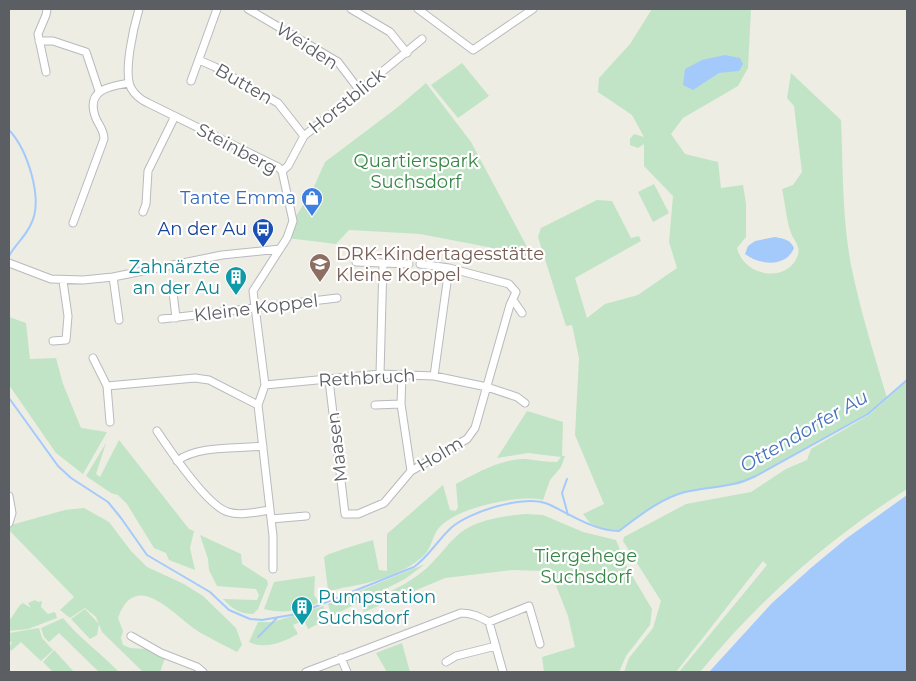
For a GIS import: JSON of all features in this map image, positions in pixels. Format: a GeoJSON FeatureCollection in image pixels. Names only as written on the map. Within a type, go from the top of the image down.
{"type":"FeatureCollection","features":[{"type":"Feature","properties":{"kind":"street"},"geometry":{"type":"LineString","coordinates":[[46,72],[38,34],[47,9]]}},
{"type":"Feature","properties":{"kind":"street"},"geometry":{"type":"LineString","coordinates":[[73,224],[104,139],[104,132],[94,114],[94,103],[99,92],[114,84],[129,83],[128,68],[139,9]]}},
{"type":"Feature","properties":{"kind":"street","name":"Butten"},"geometry":{"type":"LineString","coordinates":[[191,81],[217,9]]}},
{"type":"Feature","properties":{"kind":"street","name":"Weiden"},"geometry":{"type":"LineString","coordinates":[[248,9],[338,62],[360,91]]}},
{"type":"Feature","properties":{"kind":"street"},"geometry":{"type":"LineString","coordinates":[[351,9],[390,32],[407,53]]}},
{"type":"Feature","properties":{"kind":"street"},"geometry":{"type":"LineString","coordinates":[[418,9],[473,50],[533,9]]}},
{"type":"Feature","properties":{"kind":"street","name":"Horstblick"},"geometry":{"type":"LineString","coordinates":[[282,171],[288,166],[304,136],[422,39]]}},
{"type":"Feature","properties":{"kind":"street"},"geometry":{"type":"LineString","coordinates":[[39,41],[53,41],[86,52],[99,92]]}},
{"type":"Feature","properties":{"kind":"street","name":"Butten"},"geometry":{"type":"LineString","coordinates":[[199,60],[215,66],[278,103],[304,136]]}},
{"type":"Feature","properties":{"kind":"street","name":"Steinberg"},"geometry":{"type":"LineString","coordinates":[[129,83],[135,94],[142,100],[282,171],[293,221],[287,238],[253,291],[265,385],[258,405],[271,519],[273,569]]}},
{"type":"Feature","properties":{"kind":"street"},"geometry":{"type":"LineString","coordinates":[[143,212],[146,204],[148,171],[175,116]]}},
{"type":"Feature","properties":{"kind":"street"},"geometry":{"type":"LineString","coordinates":[[9,263],[37,275],[64,281],[113,276],[222,255],[280,249]]}},
{"type":"Feature","properties":{"kind":"street"},"geometry":{"type":"LineString","coordinates":[[356,262],[409,264]]}},
{"type":"Feature","properties":{"kind":"street"},"geometry":{"type":"LineString","coordinates":[[380,374],[383,263]]}},
{"type":"Feature","properties":{"kind":"street"},"geometry":{"type":"LineString","coordinates":[[420,264],[480,274],[509,284],[516,292],[514,300],[522,313]]}},
{"type":"Feature","properties":{"kind":"street"},"geometry":{"type":"LineString","coordinates":[[434,376],[449,268]]}},
{"type":"Feature","properties":{"kind":"street"},"geometry":{"type":"LineString","coordinates":[[113,276],[119,320]]}},
{"type":"Feature","properties":{"kind":"street"},"geometry":{"type":"LineString","coordinates":[[53,341],[66,340],[68,316],[64,281]]}},
{"type":"Feature","properties":{"kind":"street","name":"Kleine Koppel"},"geometry":{"type":"LineString","coordinates":[[173,292],[176,318]]}},
{"type":"Feature","properties":{"kind":"street","name":"Kleine Koppel"},"geometry":{"type":"LineString","coordinates":[[162,320],[337,298]]}},
{"type":"Feature","properties":{"kind":"street","name":"Holm"},"geometry":{"type":"LineString","coordinates":[[345,514],[358,514],[384,503],[411,471],[467,438],[475,428],[510,306],[514,300]]}},
{"type":"Feature","properties":{"kind":"street"},"geometry":{"type":"LineString","coordinates":[[93,358],[107,386],[110,422]]}},
{"type":"Feature","properties":{"kind":"street","name":"Rethbruch"},"geometry":{"type":"LineString","coordinates":[[265,385],[380,374],[434,376],[487,387],[517,396],[525,404]]}},
{"type":"Feature","properties":{"kind":"street"},"geometry":{"type":"LineString","coordinates":[[402,374],[401,404],[411,471]]}},
{"type":"Feature","properties":{"kind":"street"},"geometry":{"type":"LineString","coordinates":[[107,386],[195,378],[209,380],[258,405]]}},
{"type":"Feature","properties":{"kind":"street","name":"Maasen"},"geometry":{"type":"LineString","coordinates":[[329,380],[345,514]]}},
{"type":"Feature","properties":{"kind":"street"},"geometry":{"type":"LineString","coordinates":[[375,405],[401,404]]}},
{"type":"Feature","properties":{"kind":"street"},"geometry":{"type":"LineString","coordinates":[[157,430],[177,461],[223,510],[238,514],[270,510]]}},
{"type":"Feature","properties":{"kind":"street"},"geometry":{"type":"LineString","coordinates":[[177,461],[184,456],[210,451],[263,446]]}},
{"type":"Feature","properties":{"kind":"street"},"geometry":{"type":"LineString","coordinates":[[9,496],[12,513],[9,523]]}},
{"type":"Feature","properties":{"kind":"street"},"geometry":{"type":"LineString","coordinates":[[271,519],[306,516]]}},
{"type":"Feature","properties":{"kind":"street"},"geometry":{"type":"LineString","coordinates":[[489,622],[529,606],[540,644]]}},
{"type":"Feature","properties":{"kind":"street"},"geometry":{"type":"LineString","coordinates":[[306,672],[462,613],[477,615],[489,622],[503,672]]}},
{"type":"Feature","properties":{"kind":"street"},"geometry":{"type":"LineString","coordinates":[[131,636],[161,653],[197,667],[203,672]]}},
{"type":"Feature","properties":{"kind":"street"},"geometry":{"type":"LineString","coordinates":[[446,662],[456,656],[496,646]]}},
{"type":"Feature","properties":{"kind":"street"},"geometry":{"type":"LineString","coordinates":[[341,658],[347,672]]}},
{"type":"Feature","properties":{"kind":"green space"},"geometry":{"type":"Polygon","coordinates":[[[652,9],[751,9],[748,68],[738,86],[683,118],[671,134],[685,154],[718,162],[721,188],[743,185],[746,204],[746,237],[737,248],[741,258],[757,271],[776,273],[785,270],[793,264],[799,251],[791,233],[782,189],[793,185],[802,172],[794,106],[787,98],[791,73],[841,120],[844,211],[848,247],[863,315],[887,398],[868,414],[740,484],[684,492],[654,506],[619,531],[600,528],[590,523],[583,514],[604,504],[575,435],[579,358],[572,325],[566,326],[538,237],[541,228],[597,200],[612,201],[631,238],[639,236],[641,241],[575,278],[587,318],[605,304],[638,295],[677,268],[669,242],[673,196],[644,166],[644,144],[638,148],[630,145],[630,139],[634,134],[644,137],[632,115],[598,92],[599,78],[630,44],[652,9]]]}},
{"type":"Feature","properties":{"kind":"green space"},"geometry":{"type":"Polygon","coordinates":[[[462,63],[489,96],[458,118],[431,85],[462,63]]]}},
{"type":"Feature","properties":{"kind":"green space","name":"Quartierspark Suchsdorf"},"geometry":{"type":"Polygon","coordinates":[[[426,83],[471,142],[532,256],[529,259],[488,247],[420,234],[349,230],[336,244],[287,238],[293,221],[313,189],[325,162],[398,107],[426,83]]]}},
{"type":"Feature","properties":{"kind":"green space"},"geometry":{"type":"Polygon","coordinates":[[[654,184],[669,213],[653,222],[638,192],[654,184]]]}},
{"type":"Feature","properties":{"kind":"green space"},"geometry":{"type":"Polygon","coordinates":[[[9,317],[26,323],[30,359],[56,358],[63,384],[81,428],[107,432],[83,474],[56,453],[9,385],[9,317]]]}},
{"type":"Feature","properties":{"kind":"green space"},"geometry":{"type":"Polygon","coordinates":[[[907,381],[907,489],[849,529],[796,572],[747,619],[700,672],[679,672],[767,565],[763,561],[676,672],[624,672],[629,658],[653,628],[661,601],[623,541],[624,537],[686,504],[751,492],[786,469],[807,460],[811,449],[869,415],[907,381]]]}},
{"type":"Feature","properties":{"kind":"green space"},"geometry":{"type":"Polygon","coordinates":[[[527,411],[563,422],[562,456],[565,456],[561,467],[550,480],[543,500],[518,499],[502,501],[469,510],[444,523],[436,532],[424,555],[413,564],[395,574],[376,581],[328,590],[324,557],[339,550],[373,540],[379,570],[387,571],[387,534],[443,485],[450,510],[455,511],[458,508],[456,484],[480,471],[517,459],[557,462],[561,457],[528,453],[497,458],[527,411]]]}},
{"type":"Feature","properties":{"kind":"green space"},"geometry":{"type":"Polygon","coordinates":[[[119,440],[189,529],[194,531],[190,548],[195,570],[169,560],[166,553],[154,548],[127,504],[118,495],[111,493],[86,476],[106,443],[96,474],[100,477],[119,440]]]}},
{"type":"Feature","properties":{"kind":"green space"},"geometry":{"type":"Polygon","coordinates":[[[84,508],[109,522],[131,551],[147,567],[184,584],[203,596],[236,628],[242,645],[237,652],[199,632],[156,600],[145,596],[135,597],[126,603],[118,618],[123,631],[121,638],[123,645],[130,648],[145,649],[165,658],[160,672],[143,672],[102,632],[96,617],[85,608],[70,618],[60,610],[74,597],[9,530],[11,525],[65,510],[84,508]]]}},
{"type":"Feature","properties":{"kind":"green space","name":"Tiergehege Suchsdorf"},"geometry":{"type":"Polygon","coordinates":[[[526,514],[543,515],[583,532],[616,540],[627,567],[652,609],[650,625],[626,656],[619,672],[544,672],[542,657],[575,647],[568,616],[551,573],[546,571],[512,570],[445,578],[364,612],[361,606],[400,586],[422,572],[467,528],[492,519],[526,514]]]}},
{"type":"Feature","properties":{"kind":"green space"},"geometry":{"type":"Polygon","coordinates":[[[200,535],[241,554],[242,564],[267,580],[268,584],[258,609],[253,614],[236,610],[223,599],[257,600],[259,595],[256,589],[217,586],[209,570],[208,559],[200,535]]]}},
{"type":"Feature","properties":{"kind":"green space"},"geometry":{"type":"Polygon","coordinates":[[[425,564],[405,579],[334,615],[330,611],[328,604],[425,564]]]}},
{"type":"Feature","properties":{"kind":"green space"},"geometry":{"type":"Polygon","coordinates":[[[315,576],[314,595],[319,602],[307,608],[292,611],[270,611],[264,609],[274,582],[315,576]]]}},
{"type":"Feature","properties":{"kind":"green space"},"geometry":{"type":"Polygon","coordinates":[[[35,600],[38,602],[42,601],[41,607],[48,614],[55,612],[57,618],[28,629],[9,631],[9,621],[20,605],[23,603],[31,608],[28,603],[35,600]]]}},
{"type":"Feature","properties":{"kind":"green space"},"geometry":{"type":"Polygon","coordinates":[[[323,606],[330,618],[308,629],[304,620],[293,625],[298,634],[292,637],[268,645],[249,642],[258,622],[273,622],[323,606]]]}},
{"type":"Feature","properties":{"kind":"green space"},"geometry":{"type":"Polygon","coordinates":[[[85,609],[99,624],[97,635],[90,639],[71,619],[85,609]]]}},
{"type":"Feature","properties":{"kind":"green space"},"geometry":{"type":"Polygon","coordinates":[[[63,618],[119,672],[99,672],[59,633],[49,642],[44,637],[41,628],[63,618]]]}},
{"type":"Feature","properties":{"kind":"green space"},"geometry":{"type":"Polygon","coordinates":[[[39,628],[42,638],[53,650],[41,661],[21,642],[11,651],[9,648],[12,642],[9,642],[9,633],[39,628]]]}},
{"type":"Feature","properties":{"kind":"green space"},"geometry":{"type":"Polygon","coordinates":[[[402,643],[410,672],[387,672],[376,653],[402,643]]]}},
{"type":"Feature","properties":{"kind":"green space"},"geometry":{"type":"Polygon","coordinates":[[[54,650],[74,672],[53,672],[43,662],[54,650]]]}},
{"type":"Feature","properties":{"kind":"water"},"geometry":{"type":"Polygon","coordinates":[[[725,55],[740,58],[743,64],[739,71],[719,73],[693,90],[683,85],[685,69],[702,60],[725,55]]]}},
{"type":"Feature","properties":{"kind":"water"},"geometry":{"type":"Polygon","coordinates":[[[775,237],[789,241],[794,248],[785,259],[772,263],[757,261],[745,254],[748,246],[755,241],[775,237]]]}},
{"type":"Feature","properties":{"kind":"water"},"geometry":{"type":"Polygon","coordinates":[[[907,495],[907,672],[709,672],[772,603],[812,567],[847,538],[907,495]]]}},
{"type":"Feature","properties":{"kind":"waterway","name":"Ottendorfer Au"},"geometry":{"type":"LineString","coordinates":[[9,130],[22,149],[32,175],[36,201],[35,214],[31,224],[9,256]]}},
{"type":"Feature","properties":{"kind":"waterway","name":"Ottendorfer Au"},"geometry":{"type":"LineString","coordinates":[[9,398],[58,466],[71,478],[108,502],[147,555],[210,592],[229,610],[250,619],[262,620],[297,614],[414,567],[459,522],[497,506],[526,501],[548,504],[591,525],[619,531],[650,508],[676,495],[730,485],[756,476],[868,414],[907,380]]}},
{"type":"Feature","properties":{"kind":"waterway"},"geometry":{"type":"LineString","coordinates":[[567,479],[562,493],[568,515]]}},
{"type":"Feature","properties":{"kind":"waterway"},"geometry":{"type":"LineString","coordinates":[[355,591],[356,599]]}},
{"type":"Feature","properties":{"kind":"waterway"},"geometry":{"type":"LineString","coordinates":[[258,637],[277,618]]}},
{"type":"Feature","properties":{"kind":"place","name":"Tante Emma"},"geometry":{"type":"Point","coordinates":[312,217]}},
{"type":"Feature","properties":{"kind":"place","name":"An der Au"},"geometry":{"type":"Point","coordinates":[263,248]}},
{"type":"Feature","properties":{"kind":"place","name":"DRK-Kindertagesstätte Kleine Koppel"},"geometry":{"type":"Point","coordinates":[320,283]}},
{"type":"Feature","properties":{"kind":"place","name":"Zahnärzte an der Au"},"geometry":{"type":"Point","coordinates":[236,296]}},
{"type":"Feature","properties":{"kind":"place","name":"Pumpstation Suchsdorf"},"geometry":{"type":"Point","coordinates":[302,626]}}]}
